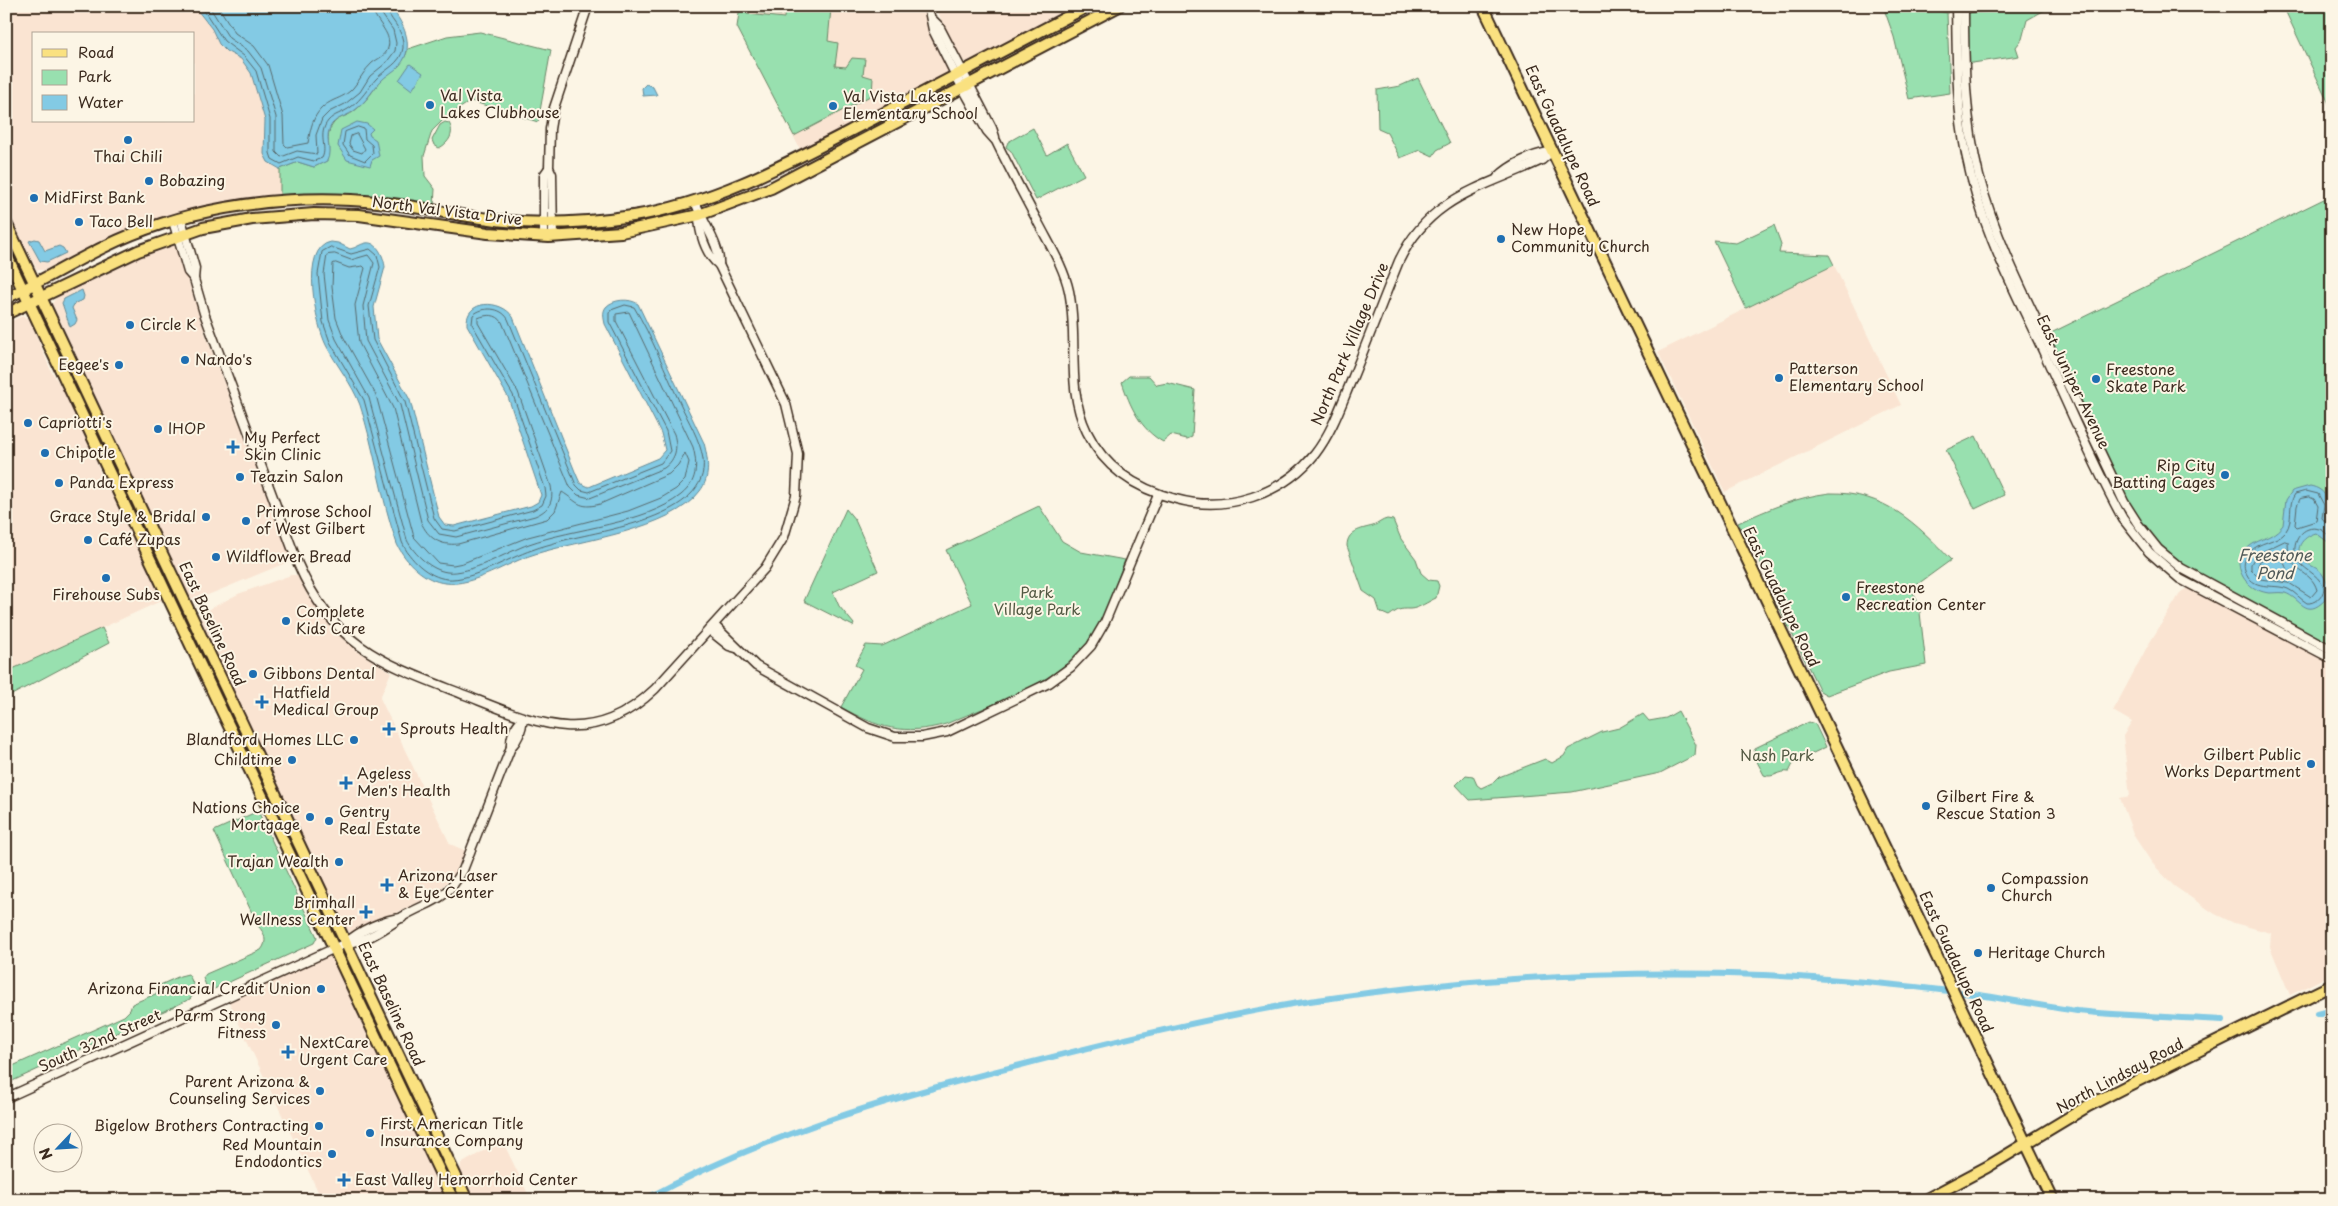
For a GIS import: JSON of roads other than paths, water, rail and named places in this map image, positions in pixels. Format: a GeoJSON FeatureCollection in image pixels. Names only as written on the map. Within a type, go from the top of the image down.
{"type":"FeatureCollection","features":[{"type":"Feature","properties":{"kind":"main road","name":"North Val Vista Drive"},"geometry":{"type":"LineString","coordinates":[[6,298],[105,247],[177,220],[252,205],[326,199],[396,204],[507,221],[549,222],[627,216],[696,201],[762,176],[1088,6]]}},
{"type":"Feature","properties":{"kind":"main road","name":"North Val Vista Drive"},"geometry":{"type":"LineString","coordinates":[[6,314],[118,259],[181,235],[252,219],[322,214],[373,216],[488,233],[549,237],[621,232],[699,215],[771,188],[1119,6]]}},
{"type":"Feature","properties":{"kind":"main road","name":"East Guadalupe Road"},"geometry":{"type":"LineString","coordinates":[[1483,6],[2053,1200]]}},
{"type":"Feature","properties":{"kind":"main road","name":"East Baseline Road"},"geometry":{"type":"LineString","coordinates":[[6,224],[35,300],[340,946],[468,1200]]}},
{"type":"Feature","properties":{"kind":"main road","name":"East Baseline Road"},"geometry":{"type":"LineString","coordinates":[[6,254],[29,287]]}},
{"type":"Feature","properties":{"kind":"main road","name":"East Baseline Road"},"geometry":{"type":"LineString","coordinates":[[340,946],[420,1131],[453,1200]]}},
{"type":"Feature","properties":{"kind":"main road","name":"North Lindsay Road"},"geometry":{"type":"LineString","coordinates":[[1925,1200],[2026,1144],[2088,1106],[2332,985]]}},
{"type":"Feature","properties":{"kind":"main road"},"geometry":{"type":"LineString","coordinates":[[420,1131],[428,1131],[433,1141],[445,1153]]}},
{"type":"Feature","properties":{"kind":"street"},"geometry":{"type":"LineString","coordinates":[[549,237],[552,174],[549,168],[549,139],[553,111],[588,6]]}},
{"type":"Feature","properties":{"kind":"street","name":"North Park Village Drive"},"geometry":{"type":"LineString","coordinates":[[928,6],[987,131],[996,142],[1066,281],[1071,307],[1074,392],[1088,433],[1099,451],[1124,477],[1158,495],[1185,502],[1229,504],[1259,496],[1296,472],[1315,454],[1332,426],[1399,261],[1414,235],[1445,204],[1498,177],[1508,176],[1534,164],[1552,151]]}},
{"type":"Feature","properties":{"kind":"street"},"geometry":{"type":"LineString","coordinates":[[1942,6],[1960,8],[1993,6]]}},
{"type":"Feature","properties":{"kind":"street","name":"East Juniper Avenue"},"geometry":{"type":"LineString","coordinates":[[1960,8],[1965,85],[1971,136],[1980,176],[2008,261],[2117,507],[2131,530],[2149,552],[2184,582],[2332,659]]}},
{"type":"Feature","properties":{"kind":"street"},"geometry":{"type":"LineString","coordinates":[[177,220],[181,235],[195,268],[194,279],[204,313],[298,564],[306,583],[322,609],[352,640],[383,662],[523,718],[548,725],[569,727],[606,719],[627,710],[655,689],[765,568],[784,537],[796,496],[798,454],[786,404],[719,265],[720,256],[699,215],[696,201]]}},
{"type":"Feature","properties":{"kind":"street","name":"East Juniper Avenue"},"geometry":{"type":"LineString","coordinates":[[2041,338],[2124,502],[2138,524],[2158,549],[2195,578],[2332,650]]}},
{"type":"Feature","properties":{"kind":"street"},"geometry":{"type":"LineString","coordinates":[[712,627],[732,640],[736,648],[770,675],[868,728],[896,737],[922,737],[947,732],[1049,683],[1071,667],[1091,646],[1105,622],[1158,495]]}},
{"type":"Feature","properties":{"kind":"street","name":"South 32nd Street"},"geometry":{"type":"LineString","coordinates":[[6,1098],[340,946],[353,937],[384,922],[402,918],[431,904],[457,880],[511,747],[519,734],[523,718]]}},
{"type":"Feature","properties":{"kind":"water"},"geometry":{"type":"Polygon","coordinates":[[[194,6],[389,6],[403,26],[406,34],[407,50],[405,58],[400,65],[382,80],[362,104],[332,124],[328,133],[329,156],[327,161],[314,167],[298,162],[280,169],[268,162],[264,154],[265,120],[251,73],[241,59],[226,51],[219,44],[212,29],[194,6]]]}},
{"type":"Feature","properties":{"kind":"water"},"geometry":{"type":"Polygon","coordinates":[[[410,64],[423,73],[412,90],[399,80],[410,64]]]}},
{"type":"Feature","properties":{"kind":"water"},"geometry":{"type":"Polygon","coordinates":[[[646,84],[653,87],[657,95],[643,96],[642,88],[646,84]]]}},
{"type":"Feature","properties":{"kind":"water"},"geometry":{"type":"Polygon","coordinates":[[[357,122],[367,124],[373,129],[369,133],[376,140],[379,156],[372,160],[370,166],[347,160],[338,146],[341,130],[357,122]]]}},
{"type":"Feature","properties":{"kind":"water"},"geometry":{"type":"Polygon","coordinates":[[[39,240],[45,251],[59,246],[66,253],[47,262],[40,261],[29,241],[39,240]]]}},
{"type":"Feature","properties":{"kind":"water"},"geometry":{"type":"Polygon","coordinates":[[[331,242],[350,249],[370,243],[377,247],[382,255],[385,267],[374,307],[377,339],[410,400],[439,517],[445,525],[454,526],[531,506],[538,502],[541,495],[508,397],[467,325],[468,316],[472,310],[485,304],[500,307],[513,317],[580,483],[589,487],[658,458],[665,450],[661,433],[604,320],[606,307],[613,302],[626,300],[638,304],[704,443],[707,474],[700,491],[687,504],[669,515],[647,524],[624,532],[535,554],[479,578],[456,583],[445,583],[423,575],[410,564],[397,544],[360,405],[353,389],[326,345],[318,321],[313,288],[315,257],[321,247],[331,242]]]}},
{"type":"Feature","properties":{"kind":"water"},"geometry":{"type":"Polygon","coordinates":[[[82,290],[83,300],[75,303],[72,308],[77,320],[70,327],[62,303],[64,299],[82,290]]]}},
{"type":"Feature","properties":{"kind":"water","name":"Freestone Pond"},"geometry":{"type":"Polygon","coordinates":[[[2310,486],[2320,490],[2326,497],[2328,505],[2326,516],[2332,521],[2332,545],[2316,533],[2300,544],[2299,553],[2301,557],[2305,562],[2319,570],[2329,587],[2325,600],[2313,608],[2304,606],[2285,593],[2263,592],[2248,584],[2242,575],[2239,563],[2247,548],[2271,535],[2283,525],[2286,500],[2292,491],[2310,486]]]}},
{"type":"Feature","properties":{"kind":"waterway"},"geometry":{"type":"LineString","coordinates":[[644,1200],[688,1177],[780,1138],[826,1121],[921,1091],[1163,1030],[1273,1007],[1366,993],[1479,981],[1593,975],[1763,975],[1915,987],[2077,1011],[2223,1020]]}},
{"type":"Feature","properties":{"kind":"waterway"},"geometry":{"type":"LineString","coordinates":[[2317,1014],[2332,1010]]}},
{"type":"Feature","properties":{"kind":"place","name":"Val Vista Lakes Clubhouse"},"geometry":{"type":"Point","coordinates":[430,105]}},
{"type":"Feature","properties":{"kind":"place","name":"Val Vista Lakes Elementary School"},"geometry":{"type":"Point","coordinates":[833,106]}},
{"type":"Feature","properties":{"kind":"place","name":"Thai Chili"},"geometry":{"type":"Point","coordinates":[128,140]}},
{"type":"Feature","properties":{"kind":"place","name":"Bobazing"},"geometry":{"type":"Point","coordinates":[149,181]}},
{"type":"Feature","properties":{"kind":"place","name":"MidFirst Bank"},"geometry":{"type":"Point","coordinates":[34,198]}},
{"type":"Feature","properties":{"kind":"place","name":"Taco Bell"},"geometry":{"type":"Point","coordinates":[79,222]}},
{"type":"Feature","properties":{"kind":"place","name":"New Hope Community Church"},"geometry":{"type":"Point","coordinates":[1501,239]}},
{"type":"Feature","properties":{"kind":"place","name":"Circle K"},"geometry":{"type":"Point","coordinates":[130,325]}},
{"type":"Feature","properties":{"kind":"place","name":"Nando's"},"geometry":{"type":"Point","coordinates":[185,360]}},
{"type":"Feature","properties":{"kind":"place","name":"Eegee's"},"geometry":{"type":"Point","coordinates":[119,365]}},
{"type":"Feature","properties":{"kind":"place","name":"Patterson Elementary School"},"geometry":{"type":"Point","coordinates":[1779,378]}},
{"type":"Feature","properties":{"kind":"place","name":"Freestone Skate Park"},"geometry":{"type":"Point","coordinates":[2096,379]}},
{"type":"Feature","properties":{"kind":"place","name":"Capriotti's"},"geometry":{"type":"Point","coordinates":[28,423]}},
{"type":"Feature","properties":{"kind":"place","name":"IHOP"},"geometry":{"type":"Point","coordinates":[158,429]}},
{"type":"Feature","properties":{"kind":"place","name":"My Perfect Skin Clinic"},"geometry":{"type":"Point","coordinates":[233,447]}},
{"type":"Feature","properties":{"kind":"place","name":"Chipotle"},"geometry":{"type":"Point","coordinates":[45,453]}},
{"type":"Feature","properties":{"kind":"place","name":"Rip City Batting Cages"},"geometry":{"type":"Point","coordinates":[2225,475]}},
{"type":"Feature","properties":{"kind":"place","name":"Teazin Salon"},"geometry":{"type":"Point","coordinates":[240,477]}},
{"type":"Feature","properties":{"kind":"place","name":"Panda Express"},"geometry":{"type":"Point","coordinates":[59,483]}},
{"type":"Feature","properties":{"kind":"place","name":"Grace Style & Bridal"},"geometry":{"type":"Point","coordinates":[206,517]}},
{"type":"Feature","properties":{"kind":"place","name":"Primrose School of West Gilbert"},"geometry":{"type":"Point","coordinates":[246,521]}},
{"type":"Feature","properties":{"kind":"place","name":"Café Zupas"},"geometry":{"type":"Point","coordinates":[88,540]}},
{"type":"Feature","properties":{"kind":"place","name":"Wildflower Bread"},"geometry":{"type":"Point","coordinates":[216,557]}},
{"type":"Feature","properties":{"kind":"place","name":"Firehouse Subs"},"geometry":{"type":"Point","coordinates":[106,578]}},
{"type":"Feature","properties":{"kind":"place","name":"Freestone Recreation Center"},"geometry":{"type":"Point","coordinates":[1846,597]}},
{"type":"Feature","properties":{"kind":"place","name":"Complete Kids Care"},"geometry":{"type":"Point","coordinates":[286,621]}},
{"type":"Feature","properties":{"kind":"place","name":"Gibbons Dental"},"geometry":{"type":"Point","coordinates":[253,674]}},
{"type":"Feature","properties":{"kind":"place","name":"Hatfield Medical Group"},"geometry":{"type":"Point","coordinates":[262,702]}},
{"type":"Feature","properties":{"kind":"place","name":"Sprouts Health"},"geometry":{"type":"Point","coordinates":[389,729]}},
{"type":"Feature","properties":{"kind":"place","name":"Blandford Homes LLC"},"geometry":{"type":"Point","coordinates":[354,740]}},
{"type":"Feature","properties":{"kind":"place","name":"Childtime"},"geometry":{"type":"Point","coordinates":[292,760]}},
{"type":"Feature","properties":{"kind":"place","name":"Gilbert Public Works Department"},"geometry":{"type":"Point","coordinates":[2311,764]}},
{"type":"Feature","properties":{"kind":"place","name":"Ageless Men's Health"},"geometry":{"type":"Point","coordinates":[346,783]}},
{"type":"Feature","properties":{"kind":"place","name":"Gilbert Fire & Rescue Station 3"},"geometry":{"type":"Point","coordinates":[1926,806]}},
{"type":"Feature","properties":{"kind":"place","name":"Nations Choice Mortgage"},"geometry":{"type":"Point","coordinates":[310,817]}},
{"type":"Feature","properties":{"kind":"place","name":"Gentry Real Estate"},"geometry":{"type":"Point","coordinates":[329,821]}},
{"type":"Feature","properties":{"kind":"place","name":"Trajan Wealth"},"geometry":{"type":"Point","coordinates":[339,862]}},
{"type":"Feature","properties":{"kind":"place","name":"Arizona Laser & Eye Center"},"geometry":{"type":"Point","coordinates":[387,885]}},
{"type":"Feature","properties":{"kind":"place","name":"Compassion Church"},"geometry":{"type":"Point","coordinates":[1991,888]}},
{"type":"Feature","properties":{"kind":"place","name":"Brimhall Wellness Center"},"geometry":{"type":"Point","coordinates":[366,912]}},
{"type":"Feature","properties":{"kind":"place","name":"Heritage Church"},"geometry":{"type":"Point","coordinates":[1978,953]}},
{"type":"Feature","properties":{"kind":"place","name":"Arizona Financial Credit Union"},"geometry":{"type":"Point","coordinates":[321,989]}},
{"type":"Feature","properties":{"kind":"place","name":"Parm Strong Fitness"},"geometry":{"type":"Point","coordinates":[276,1025]}},
{"type":"Feature","properties":{"kind":"place","name":"NextCare Urgent Care"},"geometry":{"type":"Point","coordinates":[288,1052]}},
{"type":"Feature","properties":{"kind":"place","name":"Parent Arizona & Counseling Services"},"geometry":{"type":"Point","coordinates":[320,1091]}},
{"type":"Feature","properties":{"kind":"place","name":"Bigelow Brothers Contracting"},"geometry":{"type":"Point","coordinates":[319,1126]}},
{"type":"Feature","properties":{"kind":"place","name":"First American Title Insurance Company"},"geometry":{"type":"Point","coordinates":[370,1133]}},
{"type":"Feature","properties":{"kind":"place","name":"Red Mountain Endodontics"},"geometry":{"type":"Point","coordinates":[332,1154]}},
{"type":"Feature","properties":{"kind":"place","name":"East Valley Hemorrhoid Center"},"geometry":{"type":"Point","coordinates":[344,1180]}},
{"type":"Feature","properties":{"kind":"park label","name":"Park Village Park"},"geometry":{"type":"Point","coordinates":[1037,602]}},
{"type":"Feature","properties":{"kind":"park label","name":"Nash Park"},"geometry":{"type":"Point","coordinates":[1777,756]}}]}
